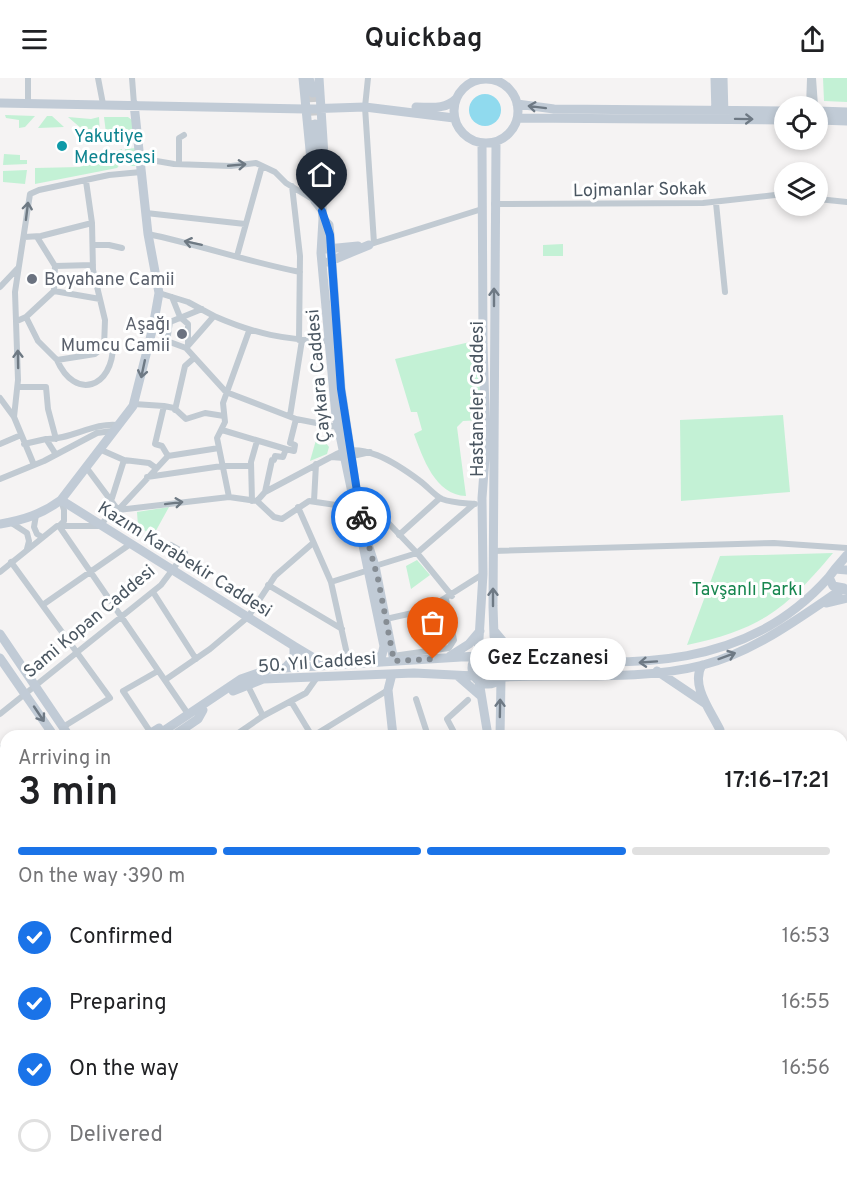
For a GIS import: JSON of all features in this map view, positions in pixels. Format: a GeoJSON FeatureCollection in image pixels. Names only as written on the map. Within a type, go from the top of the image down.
{"type":"FeatureCollection","features":[{"type":"Feature","properties":{"kind":"main road"},"geometry":{"type":"LineString","coordinates":[[303,78],[305,109],[316,122]]}},
{"type":"Feature","properties":{"kind":"main road"},"geometry":{"type":"LineString","coordinates":[[309,78],[313,93],[315,78]]}},
{"type":"Feature","properties":{"kind":"main road"},"geometry":{"type":"LineString","coordinates":[[319,78],[319,93],[323,109],[316,122],[315,201],[323,215]]}},
{"type":"Feature","properties":{"kind":"main road"},"geometry":{"type":"LineString","coordinates":[[715,78],[720,114]]}},
{"type":"Feature","properties":{"kind":"main road"},"geometry":{"type":"LineString","coordinates":[[720,114],[723,78]]}},
{"type":"Feature","properties":{"kind":"main road"},"geometry":{"type":"LineString","coordinates":[[0,103],[305,109],[442,107],[450,105],[465,87],[478,79],[492,79],[508,88],[517,104],[518,118],[510,133],[496,142],[482,143],[467,138],[454,118],[456,99]]}},
{"type":"Feature","properties":{"kind":"main road"},"geometry":{"type":"LineString","coordinates":[[303,94],[309,96],[319,93]]}},
{"type":"Feature","properties":{"kind":"main road"},"geometry":{"type":"LineString","coordinates":[[0,524],[36,515],[61,500],[134,404],[159,293],[148,234],[138,158],[134,104]]}},
{"type":"Feature","properties":{"kind":"main road"},"geometry":{"type":"LineString","coordinates":[[517,104],[554,109],[720,114],[774,119]]}},
{"type":"Feature","properties":{"kind":"main road"},"geometry":{"type":"LineString","coordinates":[[365,107],[454,118]]}},
{"type":"Feature","properties":{"kind":"main road"},"geometry":{"type":"LineString","coordinates":[[518,118],[774,111]]}},
{"type":"Feature","properties":{"kind":"main road"},"geometry":{"type":"LineString","coordinates":[[828,111],[847,112]]}},
{"type":"Feature","properties":{"kind":"main road"},"geometry":{"type":"LineString","coordinates":[[828,120],[847,121]]}},
{"type":"Feature","properties":{"kind":"main road","name":"Çaykara Caddesi"},"geometry":{"type":"LineString","coordinates":[[316,122],[323,215],[321,250],[337,427],[346,453],[392,656]]}},
{"type":"Feature","properties":{"kind":"main road","name":"Hastaneler Caddesi"},"geometry":{"type":"LineString","coordinates":[[496,142],[493,551],[494,630],[500,656]]}},
{"type":"Feature","properties":{"kind":"main road","name":"Hastaneler Caddesi"},"geometry":{"type":"LineString","coordinates":[[477,656],[483,574],[478,501],[486,445],[482,143]]}},
{"type":"Feature","properties":{"kind":"main road","name":"Çaykara Caddesi"},"geometry":{"type":"LineString","coordinates":[[323,215],[329,225],[332,248],[346,453]]}},
{"type":"Feature","properties":{"kind":"main road"},"geometry":{"type":"LineString","coordinates":[[321,250],[372,244]]}},
{"type":"Feature","properties":{"kind":"main road"},"geometry":{"type":"LineString","coordinates":[[323,263],[372,244]]}},
{"type":"Feature","properties":{"kind":"main road","name":"Kazım Karabekir Caddesi"},"geometry":{"type":"LineString","coordinates":[[61,500],[99,526],[324,664]]}},
{"type":"Feature","properties":{"kind":"main road","name":"Çaykara Caddesi"},"geometry":{"type":"LineString","coordinates":[[358,508],[372,568],[384,646],[382,655],[367,665]]}},
{"type":"Feature","properties":{"kind":"main road"},"geometry":{"type":"LineString","coordinates":[[363,531],[386,619],[392,656]]}},
{"type":"Feature","properties":{"kind":"main road"},"geometry":{"type":"LineString","coordinates":[[487,730],[483,700],[472,664],[477,656],[490,651],[500,656],[524,659],[648,663],[697,655],[758,632],[794,611],[847,555]]}},
{"type":"Feature","properties":{"kind":"main road"},"geometry":{"type":"LineString","coordinates":[[832,573],[847,570]]}},
{"type":"Feature","properties":{"kind":"main road"},"geometry":{"type":"LineString","coordinates":[[832,573],[833,586],[846,588]]}},
{"type":"Feature","properties":{"kind":"main road"},"geometry":{"type":"LineString","coordinates":[[476,679],[490,684],[501,678],[657,671],[702,665],[765,639],[846,588]]}},
{"type":"Feature","properties":{"kind":"main road"},"geometry":{"type":"LineString","coordinates":[[818,606],[847,598]]}},
{"type":"Feature","properties":{"kind":"main road"},"geometry":{"type":"LineString","coordinates":[[494,630],[505,644],[524,659]]}},
{"type":"Feature","properties":{"kind":"main road"},"geometry":{"type":"LineString","coordinates":[[448,658],[469,644],[480,631]]}},
{"type":"Feature","properties":{"kind":"main road"},"geometry":{"type":"LineString","coordinates":[[0,634],[65,730]]}},
{"type":"Feature","properties":{"kind":"main road"},"geometry":{"type":"LineString","coordinates":[[285,667],[294,658],[294,646]]}},
{"type":"Feature","properties":{"kind":"main road","name":"50. Yıl Caddesi"},"geometry":{"type":"LineString","coordinates":[[171,730],[241,680],[285,667],[349,663],[367,665],[392,656],[448,658],[477,656]]}},
{"type":"Feature","properties":{"kind":"main road"},"geometry":{"type":"LineString","coordinates":[[500,656],[505,665],[501,678],[500,730]]}},
{"type":"Feature","properties":{"kind":"main road"},"geometry":{"type":"LineString","coordinates":[[0,658],[48,730]]}},
{"type":"Feature","properties":{"kind":"main road"},"geometry":{"type":"LineString","coordinates":[[263,679],[276,674],[318,668],[367,665]]}},
{"type":"Feature","properties":{"kind":"main road"},"geometry":{"type":"LineString","coordinates":[[702,665],[697,674],[698,684],[720,730]]}},
{"type":"Feature","properties":{"kind":"main road"},"geometry":{"type":"LineString","coordinates":[[657,671],[710,707]]}},
{"type":"Feature","properties":{"kind":"main road","name":"50. Yıl Caddesi"},"geometry":{"type":"LineString","coordinates":[[161,730],[247,684],[263,679],[318,675],[441,673],[476,679]]}},
{"type":"Feature","properties":{"kind":"main road"},"geometry":{"type":"LineString","coordinates":[[392,674],[388,690],[392,730]]}},
{"type":"Feature","properties":{"kind":"main road"},"geometry":{"type":"LineString","coordinates":[[456,674],[473,687],[483,700]]}},
{"type":"Feature","properties":{"kind":"main road","name":"50. Yıl Caddesi"},"geometry":{"type":"LineString","coordinates":[[158,730],[186,711],[201,709]]}},
{"type":"Feature","properties":{"kind":"main road","name":"50. Yıl Caddesi"},"geometry":{"type":"LineString","coordinates":[[182,730],[191,724],[201,709]]}},
{"type":"Feature","properties":{"kind":"street"},"geometry":{"type":"LineString","coordinates":[[28,78],[28,104]]}},
{"type":"Feature","properties":{"kind":"street"},"geometry":{"type":"LineString","coordinates":[[98,78],[103,104]]}},
{"type":"Feature","properties":{"kind":"street"},"geometry":{"type":"LineString","coordinates":[[132,78],[134,104]]}},
{"type":"Feature","properties":{"kind":"street"},"geometry":{"type":"LineString","coordinates":[[368,78],[365,107],[372,244],[482,209]]}},
{"type":"Feature","properties":{"kind":"street"},"geometry":{"type":"LineString","coordinates":[[810,96],[811,78]]}},
{"type":"Feature","properties":{"kind":"street"},"geometry":{"type":"LineString","coordinates":[[811,78],[814,96]]}},
{"type":"Feature","properties":{"kind":"street"},"geometry":{"type":"LineString","coordinates":[[179,164],[177,144],[179,138],[184,135]]}},
{"type":"Feature","properties":{"kind":"street"},"geometry":{"type":"LineString","coordinates":[[138,158],[179,164],[231,166],[256,163],[274,171],[315,201]]}},
{"type":"Feature","properties":{"kind":"street"},"geometry":{"type":"LineString","coordinates":[[237,256],[262,166]]}},
{"type":"Feature","properties":{"kind":"street"},"geometry":{"type":"LineString","coordinates":[[14,417],[18,387],[18,269],[30,194],[109,175],[141,172]]}},
{"type":"Feature","properties":{"kind":"street"},"geometry":{"type":"LineString","coordinates":[[57,360],[95,354],[104,346],[105,341],[105,320],[93,265],[92,223],[86,181]]}},
{"type":"Feature","properties":{"kind":"street"},"geometry":{"type":"LineString","coordinates":[[222,430],[294,451],[296,445],[290,443],[300,340],[300,272],[292,186]]}},
{"type":"Feature","properties":{"kind":"street","name":"Lojmanlar Sokak"},"geometry":{"type":"LineString","coordinates":[[494,204],[716,203],[774,195]]}},
{"type":"Feature","properties":{"kind":"street"},"geometry":{"type":"LineString","coordinates":[[828,200],[847,202]]}},
{"type":"Feature","properties":{"kind":"street"},"geometry":{"type":"LineString","coordinates":[[716,203],[725,292]]}},
{"type":"Feature","properties":{"kind":"street"},"geometry":{"type":"LineString","coordinates":[[146,213],[245,224]]}},
{"type":"Feature","properties":{"kind":"street"},"geometry":{"type":"LineString","coordinates":[[24,237],[38,237],[92,223]]}},
{"type":"Feature","properties":{"kind":"street"},"geometry":{"type":"LineString","coordinates":[[148,234],[202,245],[300,272]]}},
{"type":"Feature","properties":{"kind":"street"},"geometry":{"type":"LineString","coordinates":[[17,321],[26,317],[54,291],[55,266],[38,237]]}},
{"type":"Feature","properties":{"kind":"street"},"geometry":{"type":"LineString","coordinates":[[93,245],[109,244],[122,248]]}},
{"type":"Feature","properties":{"kind":"street"},"geometry":{"type":"LineString","coordinates":[[55,266],[93,265]]}},
{"type":"Feature","properties":{"kind":"street"},"geometry":{"type":"LineString","coordinates":[[0,287],[18,269]]}},
{"type":"Feature","properties":{"kind":"street"},"geometry":{"type":"LineString","coordinates":[[54,291],[100,299]]}},
{"type":"Feature","properties":{"kind":"street"},"geometry":{"type":"LineString","coordinates":[[159,293],[202,309],[249,331],[300,340],[331,341]]}},
{"type":"Feature","properties":{"kind":"street"},"geometry":{"type":"LineString","coordinates":[[172,297],[180,317],[188,324],[187,346],[194,358],[226,392],[293,417],[337,427]]}},
{"type":"Feature","properties":{"kind":"street"},"geometry":{"type":"LineString","coordinates":[[187,346],[167,341],[170,322],[202,309]]}},
{"type":"Feature","properties":{"kind":"street"},"geometry":{"type":"LineString","coordinates":[[187,346],[214,316]]}},
{"type":"Feature","properties":{"kind":"street"},"geometry":{"type":"LineString","coordinates":[[26,317],[38,341],[57,360],[62,372],[79,383],[91,386],[104,377],[113,345],[105,341]]}},
{"type":"Feature","properties":{"kind":"street"},"geometry":{"type":"LineString","coordinates":[[229,497],[217,438],[222,430],[223,403],[226,392],[249,331]]}},
{"type":"Feature","properties":{"kind":"street"},"geometry":{"type":"LineString","coordinates":[[175,410],[185,366],[194,358]]}},
{"type":"Feature","properties":{"kind":"street"},"geometry":{"type":"LineString","coordinates":[[18,387],[46,387],[48,409],[56,440]]}},
{"type":"Feature","properties":{"kind":"street"},"geometry":{"type":"LineString","coordinates":[[0,398],[14,417],[34,465]]}},
{"type":"Feature","properties":{"kind":"street"},"geometry":{"type":"LineString","coordinates":[[134,404],[164,406],[175,410],[186,419],[205,413],[224,416]]}},
{"type":"Feature","properties":{"kind":"street"},"geometry":{"type":"LineString","coordinates":[[164,406],[155,444],[162,446],[168,456]]}},
{"type":"Feature","properties":{"kind":"street"},"geometry":{"type":"LineString","coordinates":[[24,444],[46,439],[56,440],[109,425],[115,428]]}},
{"type":"Feature","properties":{"kind":"street"},"geometry":{"type":"LineString","coordinates":[[0,479],[34,465],[97,433],[115,428]]}},
{"type":"Feature","properties":{"kind":"street"},"geometry":{"type":"LineString","coordinates":[[1,443],[21,435]]}},
{"type":"Feature","properties":{"kind":"street"},"geometry":{"type":"LineString","coordinates":[[46,439],[55,453]]}},
{"type":"Feature","properties":{"kind":"street"},"geometry":{"type":"LineString","coordinates":[[254,501],[251,466],[257,441]]}},
{"type":"Feature","properties":{"kind":"street"},"geometry":{"type":"LineString","coordinates":[[118,510],[146,477],[168,456],[219,448]]}},
{"type":"Feature","properties":{"kind":"street"},"geometry":{"type":"LineString","coordinates":[[99,449],[124,460],[150,463],[156,468]]}},
{"type":"Feature","properties":{"kind":"street"},"geometry":{"type":"LineString","coordinates":[[265,492],[272,460],[275,456],[283,457],[286,449]]}},
{"type":"Feature","properties":{"kind":"street"},"geometry":{"type":"LineString","coordinates":[[254,501],[265,492],[331,457],[346,453],[370,453],[410,474],[440,498],[478,501]]}},
{"type":"Feature","properties":{"kind":"street"},"geometry":{"type":"LineString","coordinates":[[112,498],[124,460]]}},
{"type":"Feature","properties":{"kind":"street"},"geometry":{"type":"LineString","coordinates":[[314,501],[316,464]]}},
{"type":"Feature","properties":{"kind":"street"},"geometry":{"type":"LineString","coordinates":[[146,477],[222,466],[251,466]]}},
{"type":"Feature","properties":{"kind":"street"},"geometry":{"type":"LineString","coordinates":[[86,467],[112,498],[118,510]]}},
{"type":"Feature","properties":{"kind":"street"},"geometry":{"type":"LineString","coordinates":[[59,526],[99,526],[112,511],[229,497],[254,501],[274,517],[282,519],[298,507],[314,501],[358,508],[373,507],[417,553],[449,597],[454,640],[449,648],[392,656]]}},
{"type":"Feature","properties":{"kind":"street"},"geometry":{"type":"LineString","coordinates":[[399,535],[440,498]]}},
{"type":"Feature","properties":{"kind":"street"},"geometry":{"type":"LineString","coordinates":[[0,572],[64,521],[61,500]]}},
{"type":"Feature","properties":{"kind":"street"},"geometry":{"type":"LineString","coordinates":[[331,582],[417,553],[478,501]]}},
{"type":"Feature","properties":{"kind":"street"},"geometry":{"type":"LineString","coordinates":[[298,507],[331,582],[349,663]]}},
{"type":"Feature","properties":{"kind":"street"},"geometry":{"type":"LineString","coordinates":[[36,515],[34,527],[42,537]]}},
{"type":"Feature","properties":{"kind":"street"},"geometry":{"type":"LineString","coordinates":[[10,522],[27,533],[29,541],[27,549]]}},
{"type":"Feature","properties":{"kind":"street"},"geometry":{"type":"LineString","coordinates":[[59,526],[186,711]]}},
{"type":"Feature","properties":{"kind":"street"},"geometry":{"type":"LineString","coordinates":[[165,680],[248,617],[268,585],[285,566],[313,543]]}},
{"type":"Feature","properties":{"kind":"street"},"geometry":{"type":"LineString","coordinates":[[493,551],[774,543],[828,544],[847,548]]}},
{"type":"Feature","properties":{"kind":"street"},"geometry":{"type":"LineString","coordinates":[[44,604],[129,544]]}},
{"type":"Feature","properties":{"kind":"street"},"geometry":{"type":"LineString","coordinates":[[171,545],[185,553],[172,570]]}},
{"type":"Feature","properties":{"kind":"street"},"geometry":{"type":"LineString","coordinates":[[11,562],[44,604],[110,698]]}},
{"type":"Feature","properties":{"kind":"street","name":"Sami Kopan Caddesi"},"geometry":{"type":"LineString","coordinates":[[0,714],[153,592],[172,570]]}},
{"type":"Feature","properties":{"kind":"street"},"geometry":{"type":"LineString","coordinates":[[386,619],[426,610],[483,574]]}},
{"type":"Feature","properties":{"kind":"street"},"geometry":{"type":"LineString","coordinates":[[268,585],[342,629]]}},
{"type":"Feature","properties":{"kind":"street"},"geometry":{"type":"LineString","coordinates":[[153,592],[196,658]]}},
{"type":"Feature","properties":{"kind":"street"},"geometry":{"type":"LineString","coordinates":[[63,727],[158,671]]}},
{"type":"Feature","properties":{"kind":"street"},"geometry":{"type":"LineString","coordinates":[[243,730],[263,716],[292,703],[306,693],[318,675]]}},
{"type":"Feature","properties":{"kind":"street"},"geometry":{"type":"LineString","coordinates":[[247,684],[263,716]]}},
{"type":"Feature","properties":{"kind":"street"},"geometry":{"type":"LineString","coordinates":[[323,730],[388,690]]}},
{"type":"Feature","properties":{"kind":"street"},"geometry":{"type":"LineString","coordinates":[[123,691],[148,730]]}},
{"type":"Feature","properties":{"kind":"street"},"geometry":{"type":"LineString","coordinates":[[416,699],[426,730]]}},
{"type":"Feature","properties":{"kind":"street"},"geometry":{"type":"LineString","coordinates":[[452,730],[447,719],[468,700]]}},
{"type":"Feature","properties":{"kind":"street"},"geometry":{"type":"LineString","coordinates":[[292,703],[309,730]]}},
{"type":"Feature","properties":{"kind":"green space"},"geometry":{"type":"Polygon","coordinates":[[[823,78],[847,78],[847,102],[828,101],[828,96],[824,96],[823,78]]]}},
{"type":"Feature","properties":{"kind":"green space"},"geometry":{"type":"Polygon","coordinates":[[[5,115],[35,116],[25,127],[19,128],[19,120],[6,118],[5,115]]]}},
{"type":"Feature","properties":{"kind":"green space"},"geometry":{"type":"Polygon","coordinates":[[[47,116],[52,116],[64,127],[38,128],[47,116]]]}},
{"type":"Feature","properties":{"kind":"green space"},"geometry":{"type":"Polygon","coordinates":[[[68,117],[91,119],[99,117],[100,134],[89,135],[68,117]]]}},
{"type":"Feature","properties":{"kind":"green space"},"geometry":{"type":"Polygon","coordinates":[[[104,117],[128,117],[132,120],[133,141],[117,142],[115,134],[106,133],[104,117]]]}},
{"type":"Feature","properties":{"kind":"green space"},"geometry":{"type":"Polygon","coordinates":[[[136,148],[137,166],[130,166],[126,161],[125,149],[136,148]]]}},
{"type":"Feature","properties":{"kind":"green space"},"geometry":{"type":"Polygon","coordinates":[[[122,149],[123,161],[117,168],[35,184],[35,168],[80,167],[88,159],[100,158],[105,162],[116,158],[116,151],[122,149]]]}},
{"type":"Feature","properties":{"kind":"green space"},"geometry":{"type":"Polygon","coordinates":[[[4,154],[20,155],[20,160],[27,160],[27,164],[3,165],[4,154]]]}},
{"type":"Feature","properties":{"kind":"green space"},"geometry":{"type":"Polygon","coordinates":[[[27,170],[25,184],[3,182],[3,171],[27,170]]]}},
{"type":"Feature","properties":{"kind":"green space"},"geometry":{"type":"Polygon","coordinates":[[[563,244],[563,256],[543,256],[543,245],[563,244]]]}},
{"type":"Feature","properties":{"kind":"green space"},"geometry":{"type":"Polygon","coordinates":[[[479,340],[483,420],[463,421],[457,427],[466,496],[446,489],[438,482],[426,464],[414,434],[422,430],[417,412],[411,412],[395,359],[479,340]]]}},
{"type":"Feature","properties":{"kind":"green space"},"geometry":{"type":"Polygon","coordinates":[[[783,415],[790,492],[681,501],[680,420],[783,415]]]}},
{"type":"Feature","properties":{"kind":"green space"},"geometry":{"type":"Polygon","coordinates":[[[318,433],[329,447],[327,454],[310,461],[318,433]]]}},
{"type":"Feature","properties":{"kind":"green space"},"geometry":{"type":"Polygon","coordinates":[[[169,507],[153,536],[138,526],[137,512],[169,507]]]}},
{"type":"Feature","properties":{"kind":"green space","name":"Tavşanlı Parkı"},"geometry":{"type":"Polygon","coordinates":[[[833,553],[800,589],[770,614],[734,632],[687,645],[720,556],[833,553]]]}},
{"type":"Feature","properties":{"kind":"green space"},"geometry":{"type":"Polygon","coordinates":[[[417,560],[430,575],[411,589],[406,566],[417,560]]]}},
{"type":"Feature","properties":{"kind":"water"},"geometry":{"type":"Polygon","coordinates":[[[485,94],[496,99],[501,110],[496,121],[485,126],[474,121],[469,110],[474,99],[485,94]]]}},
{"type":"Feature","properties":{"kind":"tunnel"},"geometry":{"type":"LineString","coordinates":[[313,93],[315,124]]}},
{"type":"Feature","properties":{"kind":"way so far"},"geometry":{"type":"LineString","coordinates":[[361,517],[378,579],[394,661],[433,659]]}},
{"type":"Feature","properties":{"kind":"place","name":"Yakutiye Medresesi"},"geometry":{"type":"Point","coordinates":[62,146]}},
{"type":"Feature","properties":{"kind":"place","name":"Boyahane Camii"},"geometry":{"type":"Point","coordinates":[32,279]}},
{"type":"Feature","properties":{"kind":"place","name":"Aşağı Mumcu Camii"},"geometry":{"type":"Point","coordinates":[182,334]}},
{"type":"Feature","properties":{"kind":"place","name":"Gez Eczanesi"},"geometry":{"type":"Point","coordinates":[433,659]}},
{"type":"Feature","properties":{"kind":"route"},"geometry":{"type":"LineString","coordinates":[[322,211],[323,219],[329,225],[341,389],[361,517]]}}]}
